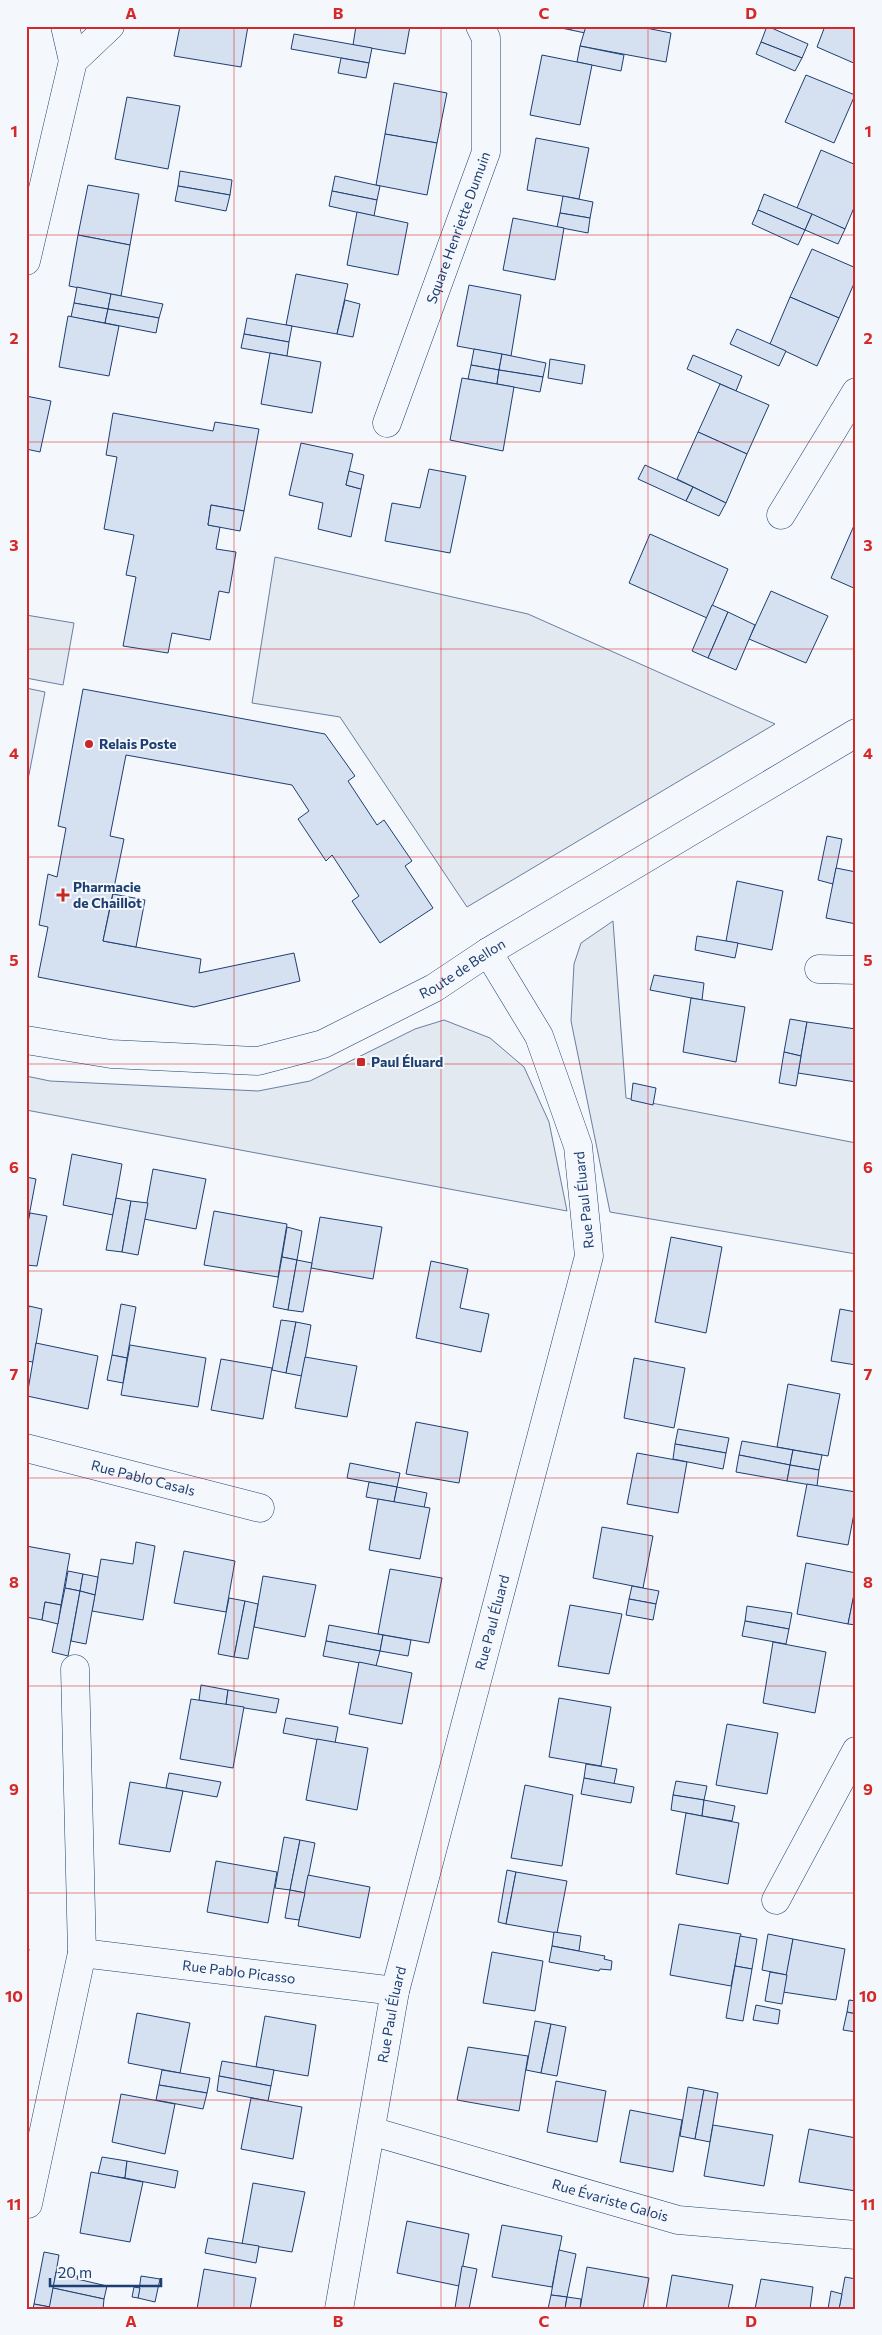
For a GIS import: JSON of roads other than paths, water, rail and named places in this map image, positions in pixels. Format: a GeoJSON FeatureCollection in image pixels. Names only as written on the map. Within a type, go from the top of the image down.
{"type":"FeatureCollection","features":[{"type":"Feature","properties":{"kind":"street"},"geometry":{"type":"LineString","coordinates":[[26,261],[73,61],[65,26]]}},
{"type":"Feature","properties":{"kind":"street"},"geometry":{"type":"LineString","coordinates":[[73,61],[110,26]]}},
{"type":"Feature","properties":{"kind":"street","name":"Square Henriette Dumuin"},"geometry":{"type":"LineString","coordinates":[[387,423],[486,152],[486,38],[480,26]]}},
{"type":"Feature","properties":{"kind":"street"},"geometry":{"type":"LineString","coordinates":[[780,515],[856,392]]}},
{"type":"Feature","properties":{"kind":"street","name":"Route de Bellon"},"geometry":{"type":"LineString","coordinates":[[26,1040],[111,1054],[258,1061],[323,1044],[434,988],[488,952],[856,733]]}},
{"type":"Feature","properties":{"kind":"street","name":"Rue Paul Éluard"},"geometry":{"type":"LineString","coordinates":[[339,2309],[395,1992],[589,1256],[578,1146],[539,1036],[488,952]]}},
{"type":"Feature","properties":{"kind":"street"},"geometry":{"type":"LineString","coordinates":[[819,969],[856,970]]}},
{"type":"Feature","properties":{"kind":"street","name":"Rue Pablo Casals"},"geometry":{"type":"LineString","coordinates":[[26,1448],[260,1508]]}},
{"type":"Feature","properties":{"kind":"street"},"geometry":{"type":"LineString","coordinates":[[28,2204],[82,1953],[75,1669]]}},
{"type":"Feature","properties":{"kind":"street"},"geometry":{"type":"LineString","coordinates":[[776,1900],[856,1751]]}},
{"type":"Feature","properties":{"kind":"street","name":"Rue Pablo Picasso"},"geometry":{"type":"LineString","coordinates":[[82,1953],[395,1992]]}},
{"type":"Feature","properties":{"kind":"street","name":"Rue Évariste Galois"},"geometry":{"type":"LineString","coordinates":[[371,2131],[678,2220],[856,2235]]}},
{"type":"Feature","properties":{"kind":"place","name":"Relais Poste"},"geometry":{"type":"Point","coordinates":[89,744]}},
{"type":"Feature","properties":{"kind":"place","name":"Pharmacie de Chaillot"},"geometry":{"type":"Point","coordinates":[63,895]}},
{"type":"Feature","properties":{"kind":"place","name":"Paul Éluard"},"geometry":{"type":"Point","coordinates":[361,1062]}}]}
